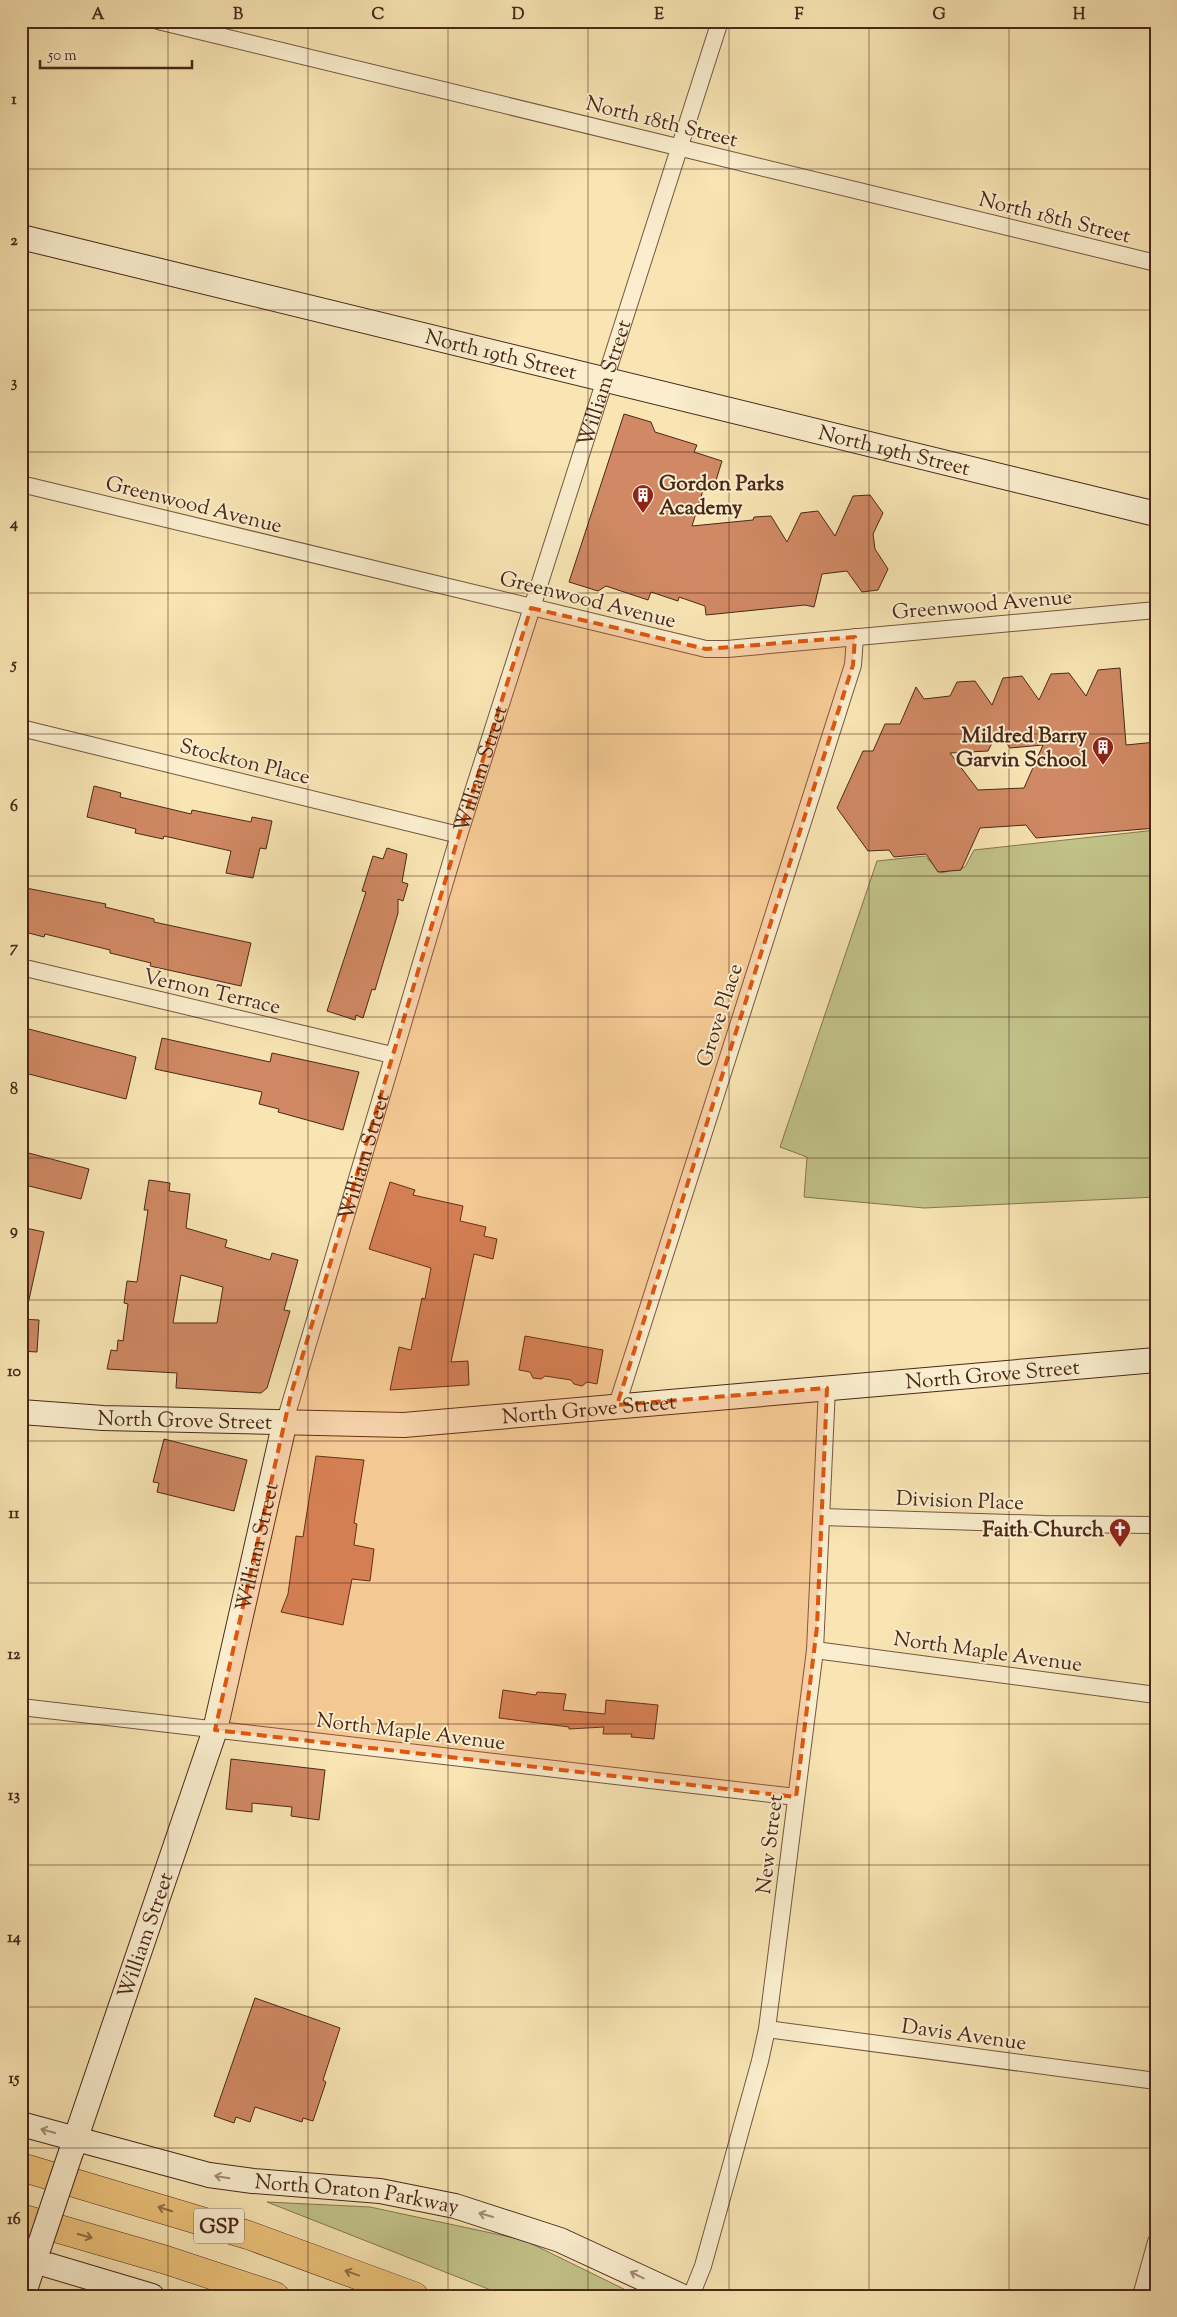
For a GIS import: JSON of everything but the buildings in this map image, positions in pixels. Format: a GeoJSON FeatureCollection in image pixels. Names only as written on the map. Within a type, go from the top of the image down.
{"type":"FeatureCollection","features":[{"type":"Feature","properties":{"kind":"highway","name":"GSP"},"geometry":{"type":"LineString","coordinates":[[21,2167],[248,2235],[414,2296]]}},
{"type":"Feature","properties":{"kind":"highway","name":"GSP"},"geometry":{"type":"LineString","coordinates":[[21,2218],[166,2260],[275,2296]]}},
{"type":"Feature","properties":{"kind":"street","name":"North 18th Street"},"geometry":{"type":"LineString","coordinates":[[158,21],[1156,263]]}},
{"type":"Feature","properties":{"kind":"street","name":"William Street"},"geometry":{"type":"LineString","coordinates":[[23,2296],[31,2256],[73,2145],[215,1730],[285,1421],[392,1056],[459,835],[720,21]]}},
{"type":"Feature","properties":{"kind":"street","name":"North 19th Street"},"geometry":{"type":"LineString","coordinates":[[21,237],[1156,514]]}},
{"type":"Feature","properties":{"kind":"street","name":"Greenwood Avenue"},"geometry":{"type":"LineString","coordinates":[[21,484],[706,649],[727,649],[1156,610]]}},
{"type":"Feature","properties":{"kind":"street","name":"Grove Place"},"geometry":{"type":"LineString","coordinates":[[617,1405],[853,665],[855,637]]}},
{"type":"Feature","properties":{"kind":"street","name":"Stockton Place"},"geometry":{"type":"LineString","coordinates":[[21,728],[459,835]]}},
{"type":"Feature","properties":{"kind":"street","name":"Vernon Terrace"},"geometry":{"type":"LineString","coordinates":[[21,967],[392,1056]]}},
{"type":"Feature","properties":{"kind":"street","name":"North Grove Street"},"geometry":{"type":"LineString","coordinates":[[21,1412],[103,1418],[404,1425],[617,1405],[1156,1360]]}},
{"type":"Feature","properties":{"kind":"street","name":"New Street"},"geometry":{"type":"LineString","coordinates":[[691,2296],[706,2256],[760,2061],[767,2029],[815,1650],[827,1388]]}},
{"type":"Feature","properties":{"kind":"street","name":"Division Place"},"geometry":{"type":"LineString","coordinates":[[822,1517],[1044,1524],[1156,1525]]}},
{"type":"Feature","properties":{"kind":"street","name":"North Maple Avenue"},"geometry":{"type":"LineString","coordinates":[[815,1650],[1156,1695]]}},
{"type":"Feature","properties":{"kind":"street","name":"North Maple Avenue"},"geometry":{"type":"LineString","coordinates":[[21,1707],[796,1797]]}},
{"type":"Feature","properties":{"kind":"street","name":"Davis Avenue"},"geometry":{"type":"LineString","coordinates":[[767,2029],[1156,2081]]}},
{"type":"Feature","properties":{"kind":"street","name":"North Oraton Parkway"},"geometry":{"type":"LineString","coordinates":[[21,2124],[73,2145],[209,2175],[253,2181],[380,2191],[455,2206],[560,2240],[681,2296]]}},
{"type":"Feature","properties":{"kind":"street"},"geometry":{"type":"LineString","coordinates":[[1141,2296],[1156,2242]]}},
{"type":"Feature","properties":{"kind":"street"},"geometry":{"type":"LineString","coordinates":[[31,2256],[152,2296]]}},
{"type":"Feature","properties":{"kind":"highlighted area"},"geometry":{"type":"Polygon","coordinates":[[[531,608],[706,649],[855,637],[853,665],[617,1405],[827,1388],[817,1627],[796,1797],[215,1730],[291,1394],[459,835],[531,608]]]}},
{"type":"Feature","properties":{"kind":"green space"},"geometry":{"type":"Polygon","coordinates":[[[1156,830],[1156,1197],[924,1208],[804,1197],[807,1157],[780,1147],[877,861],[925,856],[941,873],[965,867],[974,850],[1156,830]]]}},
{"type":"Feature","properties":{"kind":"green space"},"geometry":{"type":"Polygon","coordinates":[[[267,2202],[370,2207],[524,2240],[638,2296],[506,2296],[267,2202]]]}},
{"type":"Feature","properties":{"kind":"place","name":"Gordon Parks Academy"},"geometry":{"type":"Point","coordinates":[643,514]}},
{"type":"Feature","properties":{"kind":"place","name":"Mildred Barry Garvin School"},"geometry":{"type":"Point","coordinates":[1103,766]}},
{"type":"Feature","properties":{"kind":"place","name":"Faith Church"},"geometry":{"type":"Point","coordinates":[1120,1548]}}]}
